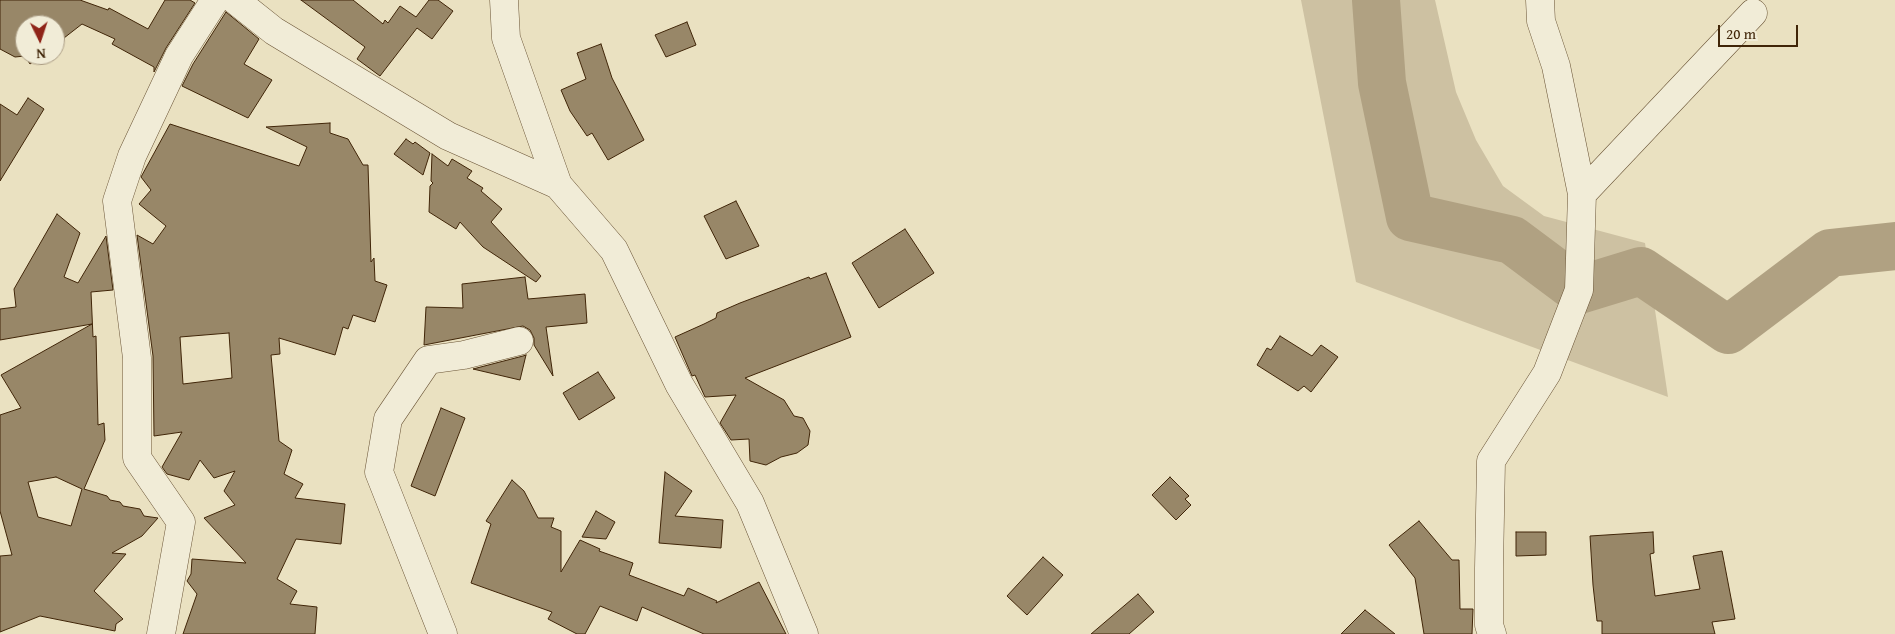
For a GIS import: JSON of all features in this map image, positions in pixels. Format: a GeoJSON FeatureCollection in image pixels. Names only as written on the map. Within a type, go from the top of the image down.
{"type":"FeatureCollection","features":[{"type":"Feature","properties":{"kind":"street"},"geometry":{"type":"LineString","coordinates":[[161,634],[181,522],[137,458],[137,358],[117,201],[132,156],[180,56],[215,0]]}},
{"type":"Feature","properties":{"kind":"street"},"geometry":{"type":"LineString","coordinates":[[235,0],[274,31],[448,136],[558,185]]}},
{"type":"Feature","properties":{"kind":"street"},"geometry":{"type":"LineString","coordinates":[[504,0],[506,38],[558,185],[614,250],[679,384],[750,503],[804,634]]}},
{"type":"Feature","properties":{"kind":"street"},"geometry":{"type":"LineString","coordinates":[[1492,634],[1489,625],[1491,461],[1548,373],[1579,290],[1582,194],[1556,66],[1541,21],[1540,0]]}},
{"type":"Feature","properties":{"kind":"street"},"geometry":{"type":"LineString","coordinates":[[1582,194],[1753,13]]}},
{"type":"Feature","properties":{"kind":"street"},"geometry":{"type":"LineString","coordinates":[[443,634],[379,472],[388,419],[428,360],[464,355],[519,340]]}},
{"type":"Feature","properties":{"kind":"shaded area"},"geometry":{"type":"Polygon","coordinates":[[[1301,0],[1435,0],[1456,92],[1476,140],[1503,186],[1544,216],[1645,243],[1668,397],[1356,282],[1301,0]]]}},
{"type":"Feature","properties":{"kind":"building"},"geometry":{"type":"Polygon","coordinates":[[[0,0],[80,0],[108,10],[109,8],[148,29],[165,0],[190,0],[195,3],[166,48],[154,72],[154,67],[112,44],[115,39],[82,24],[65,37],[65,15],[15,15],[15,57],[0,49],[0,0]]]}},
{"type":"Feature","properties":{"kind":"building"},"geometry":{"type":"Polygon","coordinates":[[[301,0],[353,0],[383,24],[385,20],[388,23],[400,6],[416,17],[429,0],[438,0],[453,11],[432,39],[417,28],[380,76],[357,59],[365,47],[301,0]]]}},
{"type":"Feature","properties":{"kind":"building"},"geometry":{"type":"Polygon","coordinates":[[[226,12],[259,39],[244,64],[272,80],[248,118],[182,86],[193,64],[226,12]]]}},
{"type":"Feature","properties":{"kind":"building"},"geometry":{"type":"Polygon","coordinates":[[[687,22],[696,45],[666,57],[655,35],[687,22]]]}},
{"type":"Feature","properties":{"kind":"building"},"geometry":{"type":"Polygon","coordinates":[[[601,44],[612,78],[644,140],[608,160],[592,133],[587,136],[570,111],[561,90],[586,79],[577,53],[601,44]]]}},
{"type":"Feature","properties":{"kind":"building"},"geometry":{"type":"Polygon","coordinates":[[[28,98],[44,109],[0,181],[0,104],[17,115],[28,98]]]}},
{"type":"Feature","properties":{"kind":"building"},"geometry":{"type":"Polygon","coordinates":[[[330,123],[330,133],[348,139],[363,165],[368,165],[371,262],[374,258],[375,281],[387,285],[375,322],[353,315],[348,329],[343,327],[335,355],[279,338],[280,354],[271,355],[279,441],[292,450],[284,474],[303,484],[295,498],[345,504],[341,544],[296,539],[277,579],[297,591],[290,604],[317,607],[315,634],[183,634],[197,594],[187,581],[191,574],[192,559],[246,563],[204,518],[235,505],[224,491],[235,471],[214,478],[200,460],[189,480],[167,474],[162,467],[182,432],[154,436],[153,356],[137,235],[153,244],[166,226],[139,204],[151,190],[141,177],[170,124],[299,166],[307,147],[266,127],[330,123]],[[229,333],[180,337],[183,384],[232,378],[229,333]]]}},
{"type":"Feature","properties":{"kind":"building"},"geometry":{"type":"Polygon","coordinates":[[[406,139],[413,144],[415,142],[430,153],[423,175],[394,154],[406,139]]]}},
{"type":"Feature","properties":{"kind":"building"},"geometry":{"type":"Polygon","coordinates":[[[432,154],[448,166],[452,159],[472,171],[467,178],[483,188],[481,191],[502,209],[491,222],[541,276],[536,282],[483,247],[460,222],[456,229],[429,212],[430,186],[433,183],[431,181],[432,154]]]}},
{"type":"Feature","properties":{"kind":"building"},"geometry":{"type":"Polygon","coordinates":[[[736,201],[759,246],[726,259],[704,216],[736,201]]]}},
{"type":"Feature","properties":{"kind":"building"},"geometry":{"type":"Polygon","coordinates":[[[57,214],[80,233],[64,277],[78,283],[106,236],[113,290],[91,292],[93,337],[96,336],[98,425],[104,423],[105,440],[84,489],[107,496],[110,500],[120,502],[123,506],[140,509],[144,516],[158,518],[142,536],[112,553],[126,554],[94,591],[123,619],[116,624],[115,631],[40,616],[0,632],[0,556],[12,555],[0,511],[0,415],[21,408],[1,375],[92,324],[0,340],[0,309],[16,307],[14,289],[57,214]],[[56,477],[28,482],[38,517],[71,526],[82,489],[56,477]]]}},
{"type":"Feature","properties":{"kind":"building"},"geometry":{"type":"Polygon","coordinates":[[[905,229],[934,273],[879,308],[852,263],[905,229]]]}},
{"type":"Feature","properties":{"kind":"building"},"geometry":{"type":"Polygon","coordinates":[[[826,273],[851,337],[745,378],[784,400],[794,416],[803,418],[810,431],[808,445],[797,453],[781,457],[766,465],[750,461],[749,439],[731,440],[720,423],[736,395],[705,397],[695,375],[692,376],[675,337],[716,318],[717,313],[740,303],[809,277],[810,279],[826,273]]]}},
{"type":"Feature","properties":{"kind":"building"},"geometry":{"type":"Polygon","coordinates":[[[525,277],[528,299],[585,294],[587,323],[546,327],[553,376],[534,345],[534,338],[530,330],[523,326],[424,345],[426,307],[463,308],[462,284],[525,277]]]}},
{"type":"Feature","properties":{"kind":"building"},"geometry":{"type":"Polygon","coordinates":[[[1280,336],[1312,356],[1321,345],[1338,357],[1311,392],[1304,386],[1298,391],[1257,365],[1267,348],[1271,350],[1280,336]]]}},
{"type":"Feature","properties":{"kind":"building"},"geometry":{"type":"Polygon","coordinates":[[[526,355],[520,380],[473,369],[523,356],[526,355]]]}},
{"type":"Feature","properties":{"kind":"building"},"geometry":{"type":"Polygon","coordinates":[[[598,372],[615,398],[579,420],[563,393],[598,372]]]}},
{"type":"Feature","properties":{"kind":"building"},"geometry":{"type":"Polygon","coordinates":[[[441,408],[465,418],[435,496],[411,486],[441,408]]]}},
{"type":"Feature","properties":{"kind":"building"},"geometry":{"type":"Polygon","coordinates":[[[665,472],[692,491],[675,516],[723,520],[721,548],[659,543],[665,472]]]}},
{"type":"Feature","properties":{"kind":"building"},"geometry":{"type":"Polygon","coordinates":[[[1170,477],[1189,496],[1185,499],[1191,505],[1176,520],[1152,495],[1170,477]]]}},
{"type":"Feature","properties":{"kind":"building"},"geometry":{"type":"Polygon","coordinates":[[[512,480],[524,491],[538,518],[554,518],[551,527],[561,531],[561,572],[580,540],[600,549],[599,551],[633,563],[629,575],[684,596],[688,588],[717,601],[716,603],[759,582],[786,634],[704,634],[642,607],[637,621],[600,606],[585,634],[577,634],[548,619],[552,612],[471,583],[491,524],[486,521],[512,480]]]}},
{"type":"Feature","properties":{"kind":"building"},"geometry":{"type":"Polygon","coordinates":[[[596,511],[615,522],[606,539],[582,537],[596,511]]]}},
{"type":"Feature","properties":{"kind":"building"},"geometry":{"type":"Polygon","coordinates":[[[1419,521],[1452,560],[1459,560],[1460,609],[1473,609],[1472,634],[1424,634],[1415,578],[1389,545],[1419,521]]]}},
{"type":"Feature","properties":{"kind":"building"},"geometry":{"type":"Polygon","coordinates":[[[1516,532],[1546,532],[1546,555],[1516,556],[1516,532]]]}},
{"type":"Feature","properties":{"kind":"building"},"geometry":{"type":"Polygon","coordinates":[[[1653,532],[1654,553],[1650,554],[1655,596],[1700,589],[1693,556],[1722,551],[1735,619],[1712,622],[1715,634],[1602,634],[1602,621],[1597,621],[1590,536],[1653,532]]]}},
{"type":"Feature","properties":{"kind":"building"},"geometry":{"type":"Polygon","coordinates":[[[1043,557],[1063,575],[1027,615],[1007,596],[1043,557]]]}},
{"type":"Feature","properties":{"kind":"building"},"geometry":{"type":"Polygon","coordinates":[[[1138,594],[1154,612],[1129,634],[1091,634],[1138,594]]]}},
{"type":"Feature","properties":{"kind":"building"},"geometry":{"type":"Polygon","coordinates":[[[1365,610],[1395,634],[1341,634],[1365,610]]]}},
{"type":"Feature","properties":{"kind":"waterway"},"geometry":{"type":"LineString","coordinates":[[1376,0],[1382,83],[1410,217],[1512,240],[1579,290],[1641,271],[1728,330],[1830,253],[1895,246]]}}]}
